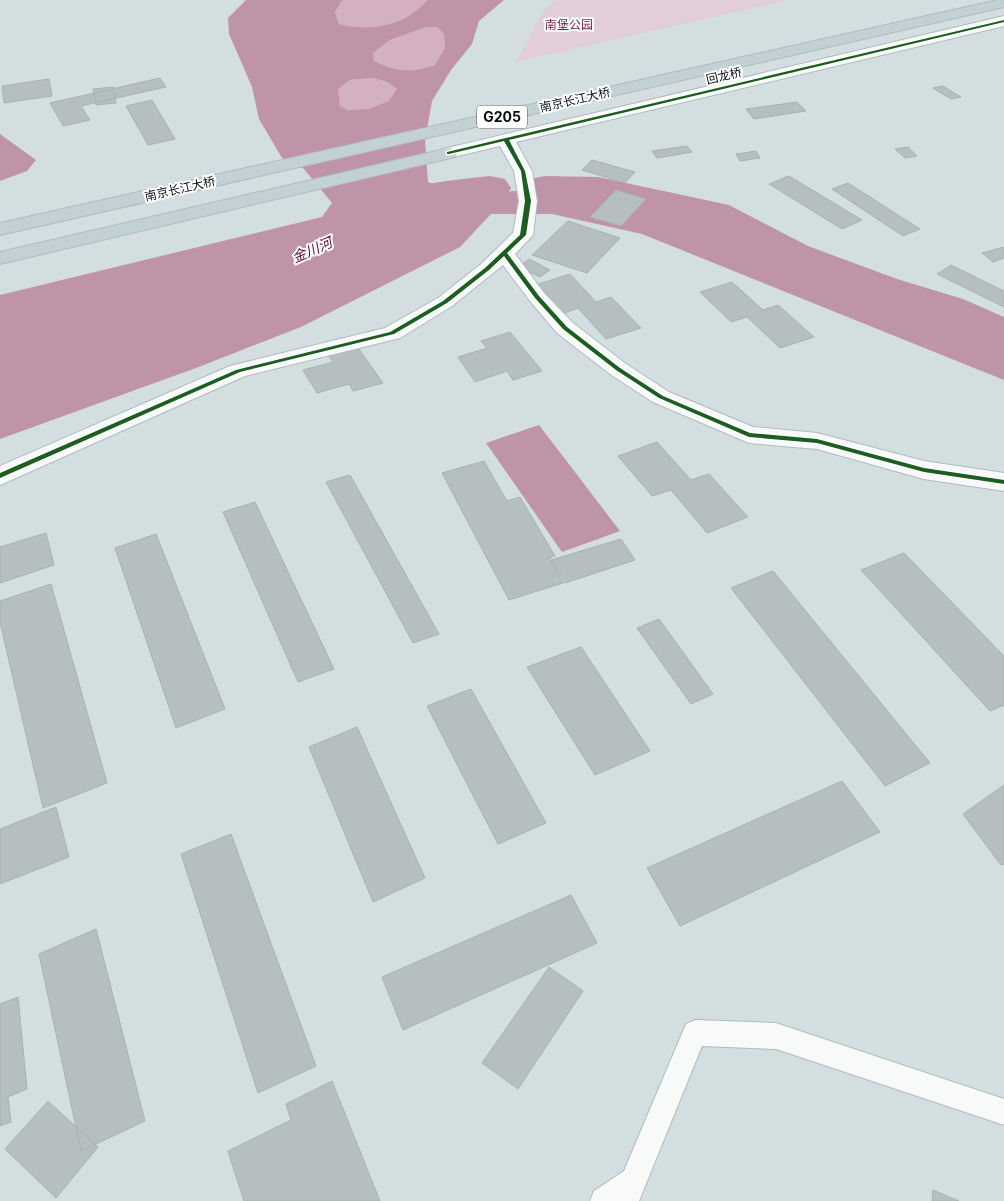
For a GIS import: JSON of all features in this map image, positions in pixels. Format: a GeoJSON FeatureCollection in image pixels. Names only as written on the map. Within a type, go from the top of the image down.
{"type":"FeatureCollection","features":[{"type":"Feature","properties":{"kind":"highway","name":"南京长江大桥"},"geometry":{"type":"LineString","coordinates":[[0,214],[498,105],[955,0]]}},
{"type":"Feature","properties":{"kind":"highway","name":"南京长江大桥"},"geometry":{"type":"LineString","coordinates":[[0,229],[1004,3]]}},
{"type":"Feature","properties":{"kind":"highway"},"geometry":{"type":"LineString","coordinates":[[0,258],[449,153]]}},
{"type":"Feature","properties":{"kind":"street","name":"回龙桥"},"geometry":{"type":"LineString","coordinates":[[449,153],[1004,21]]}},
{"type":"Feature","properties":{"kind":"street"},"geometry":{"type":"LineString","coordinates":[[0,476],[238,371],[392,333],[445,302],[523,235],[528,201],[523,171],[506,140]]}},
{"type":"Feature","properties":{"kind":"street"},"geometry":{"type":"LineString","coordinates":[[504,253],[537,297],[565,328],[618,369],[661,397],[749,435],[817,441],[924,470],[1004,482]]}},
{"type":"Feature","properties":{"kind":"lane"},"geometry":{"type":"LineString","coordinates":[[604,1201],[628,1191],[695,1033],[776,1036],[1004,1112]]}},
{"type":"Feature","properties":{"kind":"green space","name":"南堡公园"},"geometry":{"type":"Polygon","coordinates":[[[556,0],[788,0],[516,62],[543,11],[556,0]]]}},
{"type":"Feature","properties":{"kind":"shaded area"},"geometry":{"type":"Polygon","coordinates":[[[340,0],[427,0],[409,16],[398,21],[374,27],[362,27],[339,24],[335,12],[340,0]]]}},
{"type":"Feature","properties":{"kind":"shaded area"},"geometry":{"type":"Polygon","coordinates":[[[426,27],[437,27],[444,34],[445,47],[435,65],[404,70],[374,61],[373,53],[390,40],[426,27]]]}},
{"type":"Feature","properties":{"kind":"shaded area"},"geometry":{"type":"Polygon","coordinates":[[[374,78],[387,82],[397,89],[390,101],[368,109],[345,110],[336,102],[338,89],[350,80],[374,78]]]}},
{"type":"Feature","properties":{"kind":"water","name":"金川河"},"geometry":{"type":"Polygon","coordinates":[[[246,0],[342,0],[335,12],[339,24],[374,27],[386,25],[409,16],[427,0],[504,0],[479,21],[472,44],[451,70],[432,101],[425,141],[428,182],[441,188],[455,191],[483,193],[540,190],[601,194],[646,202],[697,216],[1004,345],[1004,380],[642,234],[552,214],[491,214],[460,247],[301,327],[196,368],[0,439],[0,295],[322,217],[332,203],[304,169],[282,158],[259,119],[252,87],[229,34],[228,18],[246,0]],[[426,27],[390,40],[373,53],[374,61],[404,70],[435,65],[445,47],[444,34],[437,27],[426,27]],[[374,78],[350,80],[338,89],[340,106],[347,110],[368,109],[389,101],[397,89],[387,82],[374,78]]]}},
{"type":"Feature","properties":{"kind":"water"},"geometry":{"type":"Polygon","coordinates":[[[0,134],[36,160],[27,171],[0,181],[0,134]]]}},
{"type":"Feature","properties":{"kind":"water"},"geometry":{"type":"Polygon","coordinates":[[[539,425],[620,531],[562,552],[486,443],[539,425]]]}},
{"type":"Feature","properties":{"kind":"building"},"geometry":{"type":"Polygon","coordinates":[[[160,78],[166,87],[81,106],[90,120],[63,126],[50,103],[160,78]]]}},
{"type":"Feature","properties":{"kind":"building"},"geometry":{"type":"Polygon","coordinates":[[[49,79],[52,96],[4,103],[2,86],[49,79]]]}},
{"type":"Feature","properties":{"kind":"building"},"geometry":{"type":"Polygon","coordinates":[[[943,86],[961,97],[951,99],[933,88],[943,86]]]}},
{"type":"Feature","properties":{"kind":"building"},"geometry":{"type":"Polygon","coordinates":[[[113,87],[116,103],[96,105],[93,89],[113,87]]]}},
{"type":"Feature","properties":{"kind":"building"},"geometry":{"type":"Polygon","coordinates":[[[152,100],[175,139],[148,145],[126,106],[152,100]]]}},
{"type":"Feature","properties":{"kind":"building"},"geometry":{"type":"Polygon","coordinates":[[[797,102],[806,111],[754,119],[746,109],[797,102]]]}},
{"type":"Feature","properties":{"kind":"building"},"geometry":{"type":"Polygon","coordinates":[[[687,146],[692,152],[657,158],[652,151],[687,146]]]}},
{"type":"Feature","properties":{"kind":"building"},"geometry":{"type":"Polygon","coordinates":[[[908,147],[917,156],[905,158],[895,149],[908,147]]]}},
{"type":"Feature","properties":{"kind":"building"},"geometry":{"type":"Polygon","coordinates":[[[756,151],[760,158],[740,161],[736,154],[756,151]]]}},
{"type":"Feature","properties":{"kind":"building"},"geometry":{"type":"Polygon","coordinates":[[[592,160],[635,172],[625,183],[582,170],[592,160]]]}},
{"type":"Feature","properties":{"kind":"building"},"geometry":{"type":"Polygon","coordinates":[[[789,176],[862,220],[842,229],[769,184],[789,176]]]}},
{"type":"Feature","properties":{"kind":"building"},"geometry":{"type":"Polygon","coordinates":[[[848,183],[920,229],[903,236],[832,189],[848,183]]]}},
{"type":"Feature","properties":{"kind":"building"},"geometry":{"type":"Polygon","coordinates":[[[616,190],[646,199],[621,226],[590,217],[616,190]]]}},
{"type":"Feature","properties":{"kind":"building"},"geometry":{"type":"Polygon","coordinates":[[[568,221],[620,238],[587,273],[532,255],[568,221]]]}},
{"type":"Feature","properties":{"kind":"building"},"geometry":{"type":"Polygon","coordinates":[[[1004,247],[1004,258],[993,262],[982,253],[1004,247]]]}},
{"type":"Feature","properties":{"kind":"building"},"geometry":{"type":"Polygon","coordinates":[[[529,259],[550,270],[540,277],[518,267],[529,259]]]}},
{"type":"Feature","properties":{"kind":"building"},"geometry":{"type":"Polygon","coordinates":[[[951,265],[1004,291],[1004,307],[937,274],[951,265]]]}},
{"type":"Feature","properties":{"kind":"building"},"geometry":{"type":"Polygon","coordinates":[[[570,274],[596,302],[611,297],[641,328],[606,339],[578,308],[562,314],[536,285],[570,274]]]}},
{"type":"Feature","properties":{"kind":"building"},"geometry":{"type":"Polygon","coordinates":[[[732,282],[763,310],[778,305],[814,337],[780,348],[747,317],[731,322],[700,292],[732,282]]]}},
{"type":"Feature","properties":{"kind":"building"},"geometry":{"type":"Polygon","coordinates":[[[510,332],[542,371],[513,380],[507,371],[475,382],[458,357],[487,348],[481,341],[510,332]]]}},
{"type":"Feature","properties":{"kind":"building"},"geometry":{"type":"Polygon","coordinates":[[[358,348],[383,383],[353,391],[349,384],[317,393],[303,370],[333,362],[329,356],[358,348]]]}},
{"type":"Feature","properties":{"kind":"building"},"geometry":{"type":"Polygon","coordinates":[[[657,442],[691,480],[709,474],[748,517],[707,533],[671,490],[652,496],[618,456],[657,442]]]}},
{"type":"Feature","properties":{"kind":"building"},"geometry":{"type":"Polygon","coordinates":[[[484,461],[507,501],[520,497],[555,556],[549,558],[563,583],[509,600],[442,473],[484,461]]]}},
{"type":"Feature","properties":{"kind":"building"},"geometry":{"type":"Polygon","coordinates":[[[350,475],[439,634],[413,643],[326,482],[350,475]]]}},
{"type":"Feature","properties":{"kind":"building"},"geometry":{"type":"Polygon","coordinates":[[[255,502],[334,669],[298,682],[223,512],[255,502]]]}},
{"type":"Feature","properties":{"kind":"building"},"geometry":{"type":"Polygon","coordinates":[[[46,533],[54,565],[0,583],[0,547],[46,533]]]}},
{"type":"Feature","properties":{"kind":"building"},"geometry":{"type":"Polygon","coordinates":[[[156,534],[225,709],[176,728],[115,548],[156,534]]]}},
{"type":"Feature","properties":{"kind":"building"},"geometry":{"type":"Polygon","coordinates":[[[621,539],[635,560],[565,583],[551,560],[621,539]]]}},
{"type":"Feature","properties":{"kind":"building"},"geometry":{"type":"Polygon","coordinates":[[[904,553],[1004,656],[1004,705],[990,711],[861,570],[904,553]]]}},
{"type":"Feature","properties":{"kind":"building"},"geometry":{"type":"Polygon","coordinates":[[[773,571],[930,763],[885,786],[731,588],[773,571]]]}},
{"type":"Feature","properties":{"kind":"building"},"geometry":{"type":"Polygon","coordinates":[[[51,584],[107,783],[43,808],[0,622],[0,601],[51,584]]]}},
{"type":"Feature","properties":{"kind":"building"},"geometry":{"type":"Polygon","coordinates":[[[659,619],[713,694],[691,704],[637,628],[659,619]]]}},
{"type":"Feature","properties":{"kind":"building"},"geometry":{"type":"Polygon","coordinates":[[[581,647],[650,751],[595,775],[527,667],[581,647]]]}},
{"type":"Feature","properties":{"kind":"building"},"geometry":{"type":"Polygon","coordinates":[[[471,689],[546,823],[498,844],[427,706],[471,689]]]}},
{"type":"Feature","properties":{"kind":"building"},"geometry":{"type":"Polygon","coordinates":[[[357,727],[425,878],[373,902],[309,747],[357,727]]]}},
{"type":"Feature","properties":{"kind":"building"},"geometry":{"type":"Polygon","coordinates":[[[842,781],[880,832],[680,926],[647,868],[842,781]]]}},
{"type":"Feature","properties":{"kind":"building"},"geometry":{"type":"Polygon","coordinates":[[[1004,785],[1004,864],[1001,865],[963,814],[1004,785]]]}},
{"type":"Feature","properties":{"kind":"building"},"geometry":{"type":"Polygon","coordinates":[[[56,807],[69,857],[0,884],[0,829],[56,807]]]}},
{"type":"Feature","properties":{"kind":"building"},"geometry":{"type":"Polygon","coordinates":[[[231,834],[316,1066],[258,1093],[181,854],[231,834]]]}},
{"type":"Feature","properties":{"kind":"building"},"geometry":{"type":"Polygon","coordinates":[[[571,895],[597,943],[403,1030],[382,977],[571,895]]]}},
{"type":"Feature","properties":{"kind":"building"},"geometry":{"type":"Polygon","coordinates":[[[96,929],[145,1121],[81,1151],[39,954],[96,929]]]}},
{"type":"Feature","properties":{"kind":"building"},"geometry":{"type":"Polygon","coordinates":[[[549,967],[583,991],[518,1089],[482,1063],[549,967]]]}},
{"type":"Feature","properties":{"kind":"building"},"geometry":{"type":"Polygon","coordinates":[[[18,997],[27,1089],[8,1097],[11,1122],[0,1126],[0,1004],[18,997]]]}},
{"type":"Feature","properties":{"kind":"building"},"geometry":{"type":"Polygon","coordinates":[[[332,1081],[380,1201],[244,1201],[228,1151],[291,1120],[286,1104],[332,1081]]]}},
{"type":"Feature","properties":{"kind":"building"},"geometry":{"type":"Polygon","coordinates":[[[48,1101],[98,1147],[56,1198],[5,1149],[48,1101]]]}},
{"type":"Feature","properties":{"kind":"building"},"geometry":{"type":"Polygon","coordinates":[[[933,1190],[959,1201],[932,1201],[933,1190]]]}},
{"type":"Feature","properties":{"kind":"waterway"},"geometry":{"type":"LineString","coordinates":[[390,203],[443,193],[490,188]]}},
{"type":"Feature","properties":{"kind":"waterway"},"geometry":{"type":"LineString","coordinates":[[545,188],[598,189],[714,214],[792,256],[881,289],[946,309],[1004,335]]}},
{"type":"Feature","properties":{"kind":"cycle path"},"geometry":{"type":"LineString","coordinates":[[449,153],[1004,21]]}},
{"type":"Feature","properties":{"kind":"cycle path"},"geometry":{"type":"LineString","coordinates":[[0,476],[238,371],[392,333],[445,302],[487,269],[523,235],[528,201],[523,171],[506,140]]}},
{"type":"Feature","properties":{"kind":"cycle path"},"geometry":{"type":"LineString","coordinates":[[504,253],[537,297],[565,328],[618,369],[661,397],[749,435],[817,441],[924,470],[1004,482]]}}]}
